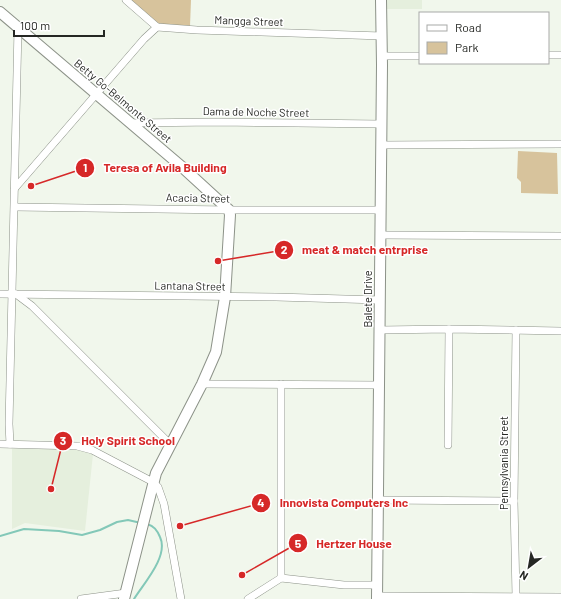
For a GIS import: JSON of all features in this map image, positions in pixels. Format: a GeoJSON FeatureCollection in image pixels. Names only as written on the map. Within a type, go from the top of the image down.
{"type":"FeatureCollection","features":[{"type":"Feature","properties":{"kind":"street"},"geometry":{"type":"LineString","coordinates":[[15,188],[144,39],[157,28],[126,0]]}},
{"type":"Feature","properties":{"kind":"street","name":"Balete Drive"},"geometry":{"type":"LineString","coordinates":[[377,597],[380,385],[381,0]]}},
{"type":"Feature","properties":{"kind":"street","name":"Betty Go-Belmonte Street"},"geometry":{"type":"LineString","coordinates":[[0,12],[182,166],[229,210]]}},
{"type":"Feature","properties":{"kind":"street"},"geometry":{"type":"LineString","coordinates":[[10,444],[18,28]]}},
{"type":"Feature","properties":{"kind":"street","name":"Mangga Street"},"geometry":{"type":"LineString","coordinates":[[157,28],[382,36]]}},
{"type":"Feature","properties":{"kind":"street"},"geometry":{"type":"LineString","coordinates":[[549,55],[561,55]]}},
{"type":"Feature","properties":{"kind":"street"},"geometry":{"type":"LineString","coordinates":[[382,56],[419,56]]}},
{"type":"Feature","properties":{"kind":"street","name":"Dama de Noche Street"},"geometry":{"type":"LineString","coordinates":[[130,123],[218,122],[381,124]]}},
{"type":"Feature","properties":{"kind":"street"},"geometry":{"type":"LineString","coordinates":[[381,145],[561,144]]}},
{"type":"Feature","properties":{"kind":"street","name":"Acacia Street"},"geometry":{"type":"LineString","coordinates":[[15,207],[229,210],[381,210]]}},
{"type":"Feature","properties":{"kind":"street"},"geometry":{"type":"LineString","coordinates":[[81,599],[125,596],[156,473],[202,384],[219,344],[225,297],[230,220],[229,210]]}},
{"type":"Feature","properties":{"kind":"street"},"geometry":{"type":"LineString","coordinates":[[380,235],[561,236]]}},
{"type":"Feature","properties":{"kind":"street","name":"Lantana Street"},"geometry":{"type":"LineString","coordinates":[[0,294],[380,300]]}},
{"type":"Feature","properties":{"kind":"street"},"geometry":{"type":"LineString","coordinates":[[14,294],[32,306],[170,444]]}},
{"type":"Feature","properties":{"kind":"street"},"geometry":{"type":"LineString","coordinates":[[380,330],[448,329],[561,331]]}},
{"type":"Feature","properties":{"kind":"street"},"geometry":{"type":"LineString","coordinates":[[448,329],[448,445]]}},
{"type":"Feature","properties":{"kind":"street","name":"Pennsylvania Street"},"geometry":{"type":"LineString","coordinates":[[516,330],[514,501],[516,596]]}},
{"type":"Feature","properties":{"kind":"street"},"geometry":{"type":"LineString","coordinates":[[202,384],[380,385]]}},
{"type":"Feature","properties":{"kind":"street"},"geometry":{"type":"LineString","coordinates":[[281,384],[281,578]]}},
{"type":"Feature","properties":{"kind":"street"},"geometry":{"type":"LineString","coordinates":[[0,444],[77,446],[92,450],[153,482],[160,491],[164,504],[181,599]]}},
{"type":"Feature","properties":{"kind":"street"},"geometry":{"type":"LineString","coordinates":[[378,500],[514,501]]}},
{"type":"Feature","properties":{"kind":"street"},"geometry":{"type":"LineString","coordinates":[[248,599],[281,578],[344,585],[377,585]]}},
{"type":"Feature","properties":{"kind":"street"},"geometry":{"type":"LineString","coordinates":[[377,597],[561,597]]}},
{"type":"Feature","properties":{"kind":"shaded area"},"geometry":{"type":"Polygon","coordinates":[[[387,0],[422,0],[422,9],[387,9],[387,0]]]}},
{"type":"Feature","properties":{"kind":"shaded area"},"geometry":{"type":"Polygon","coordinates":[[[12,449],[77,449],[93,454],[85,531],[25,523],[12,529],[12,449]]]}},
{"type":"Feature","properties":{"kind":"green space"},"geometry":{"type":"Polygon","coordinates":[[[129,0],[191,0],[190,26],[158,24],[129,0]]]}},
{"type":"Feature","properties":{"kind":"green space"},"geometry":{"type":"Polygon","coordinates":[[[518,151],[557,153],[558,194],[521,193],[521,182],[517,178],[518,151]]]}},
{"type":"Feature","properties":{"kind":"waterway"},"geometry":{"type":"LineString","coordinates":[[0,536],[24,529],[59,531],[82,535],[100,530],[117,522],[128,520],[141,523]]}},
{"type":"Feature","properties":{"kind":"waterway"},"geometry":{"type":"LineString","coordinates":[[134,599],[154,569],[161,552],[162,544],[160,537],[156,530],[147,524]]}},
{"type":"Feature","properties":{"kind":"place","name":"Teresa of Avila Building"},"geometry":{"type":"Point","coordinates":[31,186]}},
{"type":"Feature","properties":{"kind":"place","name":"meat & match entrprise"},"geometry":{"type":"Point","coordinates":[218,261]}},
{"type":"Feature","properties":{"kind":"place","name":"Holy Spirit School"},"geometry":{"type":"Point","coordinates":[51,489]}},
{"type":"Feature","properties":{"kind":"place","name":"Innovista Computers Inc"},"geometry":{"type":"Point","coordinates":[180,526]}},
{"type":"Feature","properties":{"kind":"place","name":"Hertzer House"},"geometry":{"type":"Point","coordinates":[242,575]}}]}
